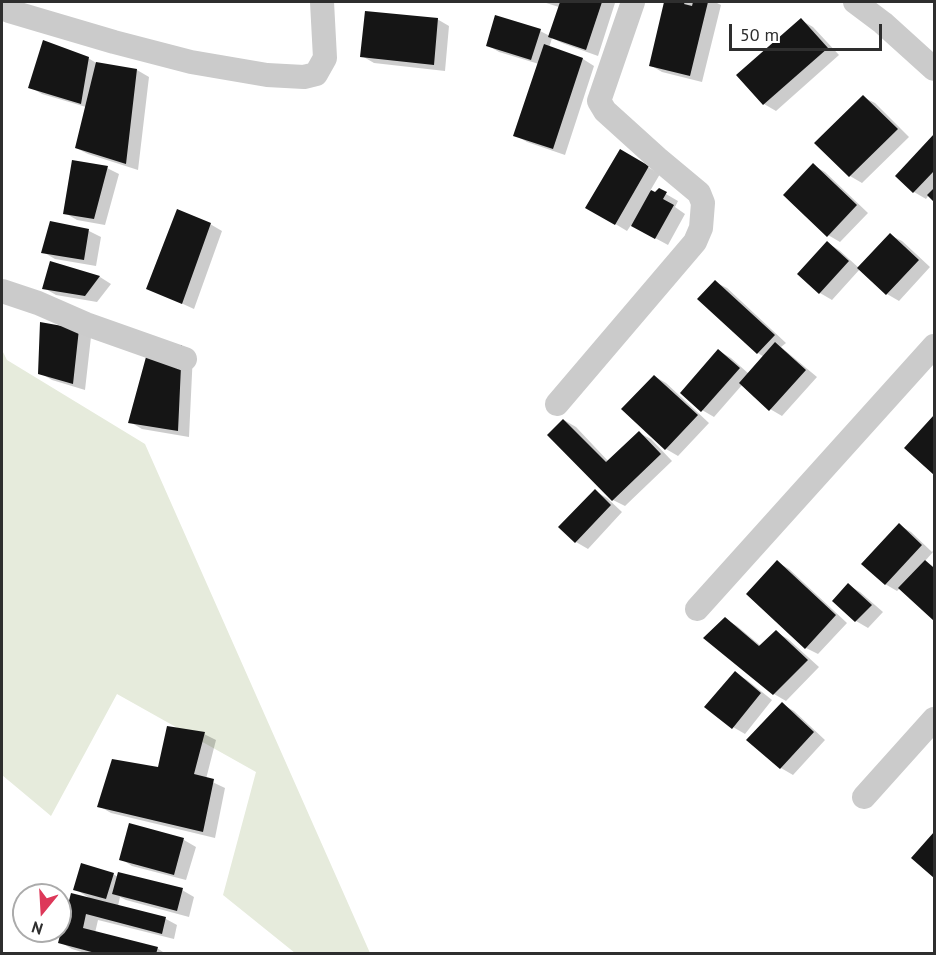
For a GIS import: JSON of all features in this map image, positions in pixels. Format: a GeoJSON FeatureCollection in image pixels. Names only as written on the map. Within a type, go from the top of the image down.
{"type":"FeatureCollection","features":[{"type":"Feature","properties":{"kind":"street"},"geometry":{"type":"LineString","coordinates":[[2,4],[9,11],[191,62],[267,75],[304,76],[316,74],[325,58],[322,2]]}},
{"type":"Feature","properties":{"kind":"street"},"geometry":{"type":"LineString","coordinates":[[557,404],[695,242],[701,228],[703,202],[699,193],[657,159],[605,111],[599,100],[633,2]]}},
{"type":"Feature","properties":{"kind":"street"},"geometry":{"type":"LineString","coordinates":[[855,2],[883,22],[934,69]]}},
{"type":"Feature","properties":{"kind":"street"},"geometry":{"type":"LineString","coordinates":[[2,291],[185,359]]}},
{"type":"Feature","properties":{"kind":"street"},"geometry":{"type":"LineString","coordinates":[[697,609],[934,346]]}},
{"type":"Feature","properties":{"kind":"street"},"geometry":{"type":"LineString","coordinates":[[864,797],[934,719]]}},
{"type":"Feature","properties":{"kind":"shaded area"},"geometry":{"type":"Polygon","coordinates":[[[2,350],[7,360],[145,444],[370,953],[295,953],[223,895],[256,772],[117,694],[51,816],[2,775],[2,350]]]}},
{"type":"Feature","properties":{"kind":"building"},"geometry":{"type":"Polygon","coordinates":[[[560,2],[602,2],[586,50],[548,37],[560,2]]]}},
{"type":"Feature","properties":{"kind":"building"},"geometry":{"type":"Polygon","coordinates":[[[664,2],[685,2],[684,4],[692,6],[693,2],[708,2],[690,76],[649,66],[664,2]]]}},
{"type":"Feature","properties":{"kind":"building"},"geometry":{"type":"Polygon","coordinates":[[[365,11],[438,18],[434,65],[360,57],[365,11]]]}},
{"type":"Feature","properties":{"kind":"building"},"geometry":{"type":"Polygon","coordinates":[[[495,15],[541,29],[531,60],[486,46],[495,15]]]}},
{"type":"Feature","properties":{"kind":"building"},"geometry":{"type":"Polygon","coordinates":[[[801,18],[828,48],[763,105],[736,75],[801,18]]]}},
{"type":"Feature","properties":{"kind":"building"},"geometry":{"type":"Polygon","coordinates":[[[43,40],[89,57],[81,104],[28,88],[43,40]]]}},
{"type":"Feature","properties":{"kind":"building"},"geometry":{"type":"Polygon","coordinates":[[[544,44],[583,58],[553,149],[513,136],[544,44]]]}},
{"type":"Feature","properties":{"kind":"building"},"geometry":{"type":"Polygon","coordinates":[[[96,62],[137,69],[126,164],[75,148],[96,62]]]}},
{"type":"Feature","properties":{"kind":"building"},"geometry":{"type":"Polygon","coordinates":[[[863,95],[898,129],[849,177],[814,143],[863,95]]]}},
{"type":"Feature","properties":{"kind":"building"},"geometry":{"type":"Polygon","coordinates":[[[934,134],[934,171],[913,193],[895,176],[934,134]]]}},
{"type":"Feature","properties":{"kind":"building"},"geometry":{"type":"Polygon","coordinates":[[[620,149],[649,166],[615,225],[585,208],[620,149]]]}},
{"type":"Feature","properties":{"kind":"building"},"geometry":{"type":"Polygon","coordinates":[[[72,160],[108,166],[94,219],[63,214],[72,160]]]}},
{"type":"Feature","properties":{"kind":"building"},"geometry":{"type":"Polygon","coordinates":[[[813,163],[857,205],[827,237],[783,195],[813,163]]]}},
{"type":"Feature","properties":{"kind":"building"},"geometry":{"type":"Polygon","coordinates":[[[659,188],[667,192],[663,199],[674,205],[655,239],[631,226],[651,190],[655,192],[659,188]]]}},
{"type":"Feature","properties":{"kind":"building"},"geometry":{"type":"Polygon","coordinates":[[[934,188],[934,202],[927,195],[934,188]]]}},
{"type":"Feature","properties":{"kind":"building"},"geometry":{"type":"Polygon","coordinates":[[[177,209],[211,223],[182,304],[146,289],[177,209]]]}},
{"type":"Feature","properties":{"kind":"building"},"geometry":{"type":"Polygon","coordinates":[[[50,221],[89,229],[84,260],[41,253],[50,221]]]}},
{"type":"Feature","properties":{"kind":"building"},"geometry":{"type":"Polygon","coordinates":[[[890,233],[919,260],[886,295],[857,268],[890,233]]]}},
{"type":"Feature","properties":{"kind":"building"},"geometry":{"type":"Polygon","coordinates":[[[827,241],[849,261],[819,294],[797,274],[827,241]]]}},
{"type":"Feature","properties":{"kind":"building"},"geometry":{"type":"Polygon","coordinates":[[[50,261],[100,276],[85,296],[42,289],[50,261]]]}},
{"type":"Feature","properties":{"kind":"building"},"geometry":{"type":"Polygon","coordinates":[[[715,280],[775,335],[757,354],[697,299],[715,280]]]}},
{"type":"Feature","properties":{"kind":"building"},"geometry":{"type":"Polygon","coordinates":[[[40,322],[79,329],[73,384],[38,374],[40,322]]]}},
{"type":"Feature","properties":{"kind":"building"},"geometry":{"type":"Polygon","coordinates":[[[775,342],[806,370],[769,411],[739,383],[775,342]]]}},
{"type":"Feature","properties":{"kind":"building"},"geometry":{"type":"Polygon","coordinates":[[[182,345],[178,431],[128,423],[149,346],[182,345]]]}},
{"type":"Feature","properties":{"kind":"building"},"geometry":{"type":"Polygon","coordinates":[[[718,349],[740,368],[701,412],[680,393],[718,349]]]}},
{"type":"Feature","properties":{"kind":"building"},"geometry":{"type":"Polygon","coordinates":[[[654,375],[698,415],[665,450],[621,409],[654,375]]]}},
{"type":"Feature","properties":{"kind":"building"},"geometry":{"type":"Polygon","coordinates":[[[934,415],[934,475],[904,448],[934,415]]]}},
{"type":"Feature","properties":{"kind":"building"},"geometry":{"type":"Polygon","coordinates":[[[563,419],[606,462],[639,431],[661,454],[612,501],[547,435],[563,419]]]}},
{"type":"Feature","properties":{"kind":"building"},"geometry":{"type":"Polygon","coordinates":[[[595,489],[611,505],[575,543],[558,527],[595,489]]]}},
{"type":"Feature","properties":{"kind":"building"},"geometry":{"type":"Polygon","coordinates":[[[899,523],[922,545],[885,585],[861,564],[899,523]]]}},
{"type":"Feature","properties":{"kind":"building"},"geometry":{"type":"Polygon","coordinates":[[[777,560],[836,615],[805,649],[746,594],[777,560]]]}},
{"type":"Feature","properties":{"kind":"building"},"geometry":{"type":"Polygon","coordinates":[[[925,560],[934,568],[934,621],[898,588],[925,560]]]}},
{"type":"Feature","properties":{"kind":"building"},"geometry":{"type":"Polygon","coordinates":[[[848,583],[872,605],[855,622],[832,601],[848,583]]]}},
{"type":"Feature","properties":{"kind":"building"},"geometry":{"type":"Polygon","coordinates":[[[725,617],[759,646],[776,630],[808,660],[773,695],[703,638],[725,617]]]}},
{"type":"Feature","properties":{"kind":"building"},"geometry":{"type":"Polygon","coordinates":[[[735,671],[761,693],[732,729],[704,707],[735,671]]]}},
{"type":"Feature","properties":{"kind":"building"},"geometry":{"type":"Polygon","coordinates":[[[782,702],[814,732],[780,769],[746,740],[782,702]]]}},
{"type":"Feature","properties":{"kind":"building"},"geometry":{"type":"Polygon","coordinates":[[[167,726],[205,732],[194,774],[214,779],[203,832],[97,807],[112,759],[158,767],[167,726]]]}},
{"type":"Feature","properties":{"kind":"building"},"geometry":{"type":"Polygon","coordinates":[[[129,823],[184,838],[174,875],[119,860],[129,823]]]}},
{"type":"Feature","properties":{"kind":"building"},"geometry":{"type":"Polygon","coordinates":[[[934,832],[934,878],[911,858],[934,832]]]}},
{"type":"Feature","properties":{"kind":"building"},"geometry":{"type":"Polygon","coordinates":[[[81,863],[114,873],[106,899],[73,890],[81,863]]]}},
{"type":"Feature","properties":{"kind":"building"},"geometry":{"type":"Polygon","coordinates":[[[118,872],[183,888],[177,911],[112,894],[118,872]]]}},
{"type":"Feature","properties":{"kind":"building"},"geometry":{"type":"Polygon","coordinates":[[[72,893],[166,917],[162,934],[86,914],[83,928],[158,947],[156,954],[99,954],[58,943],[72,943],[72,893]]]}}]}
